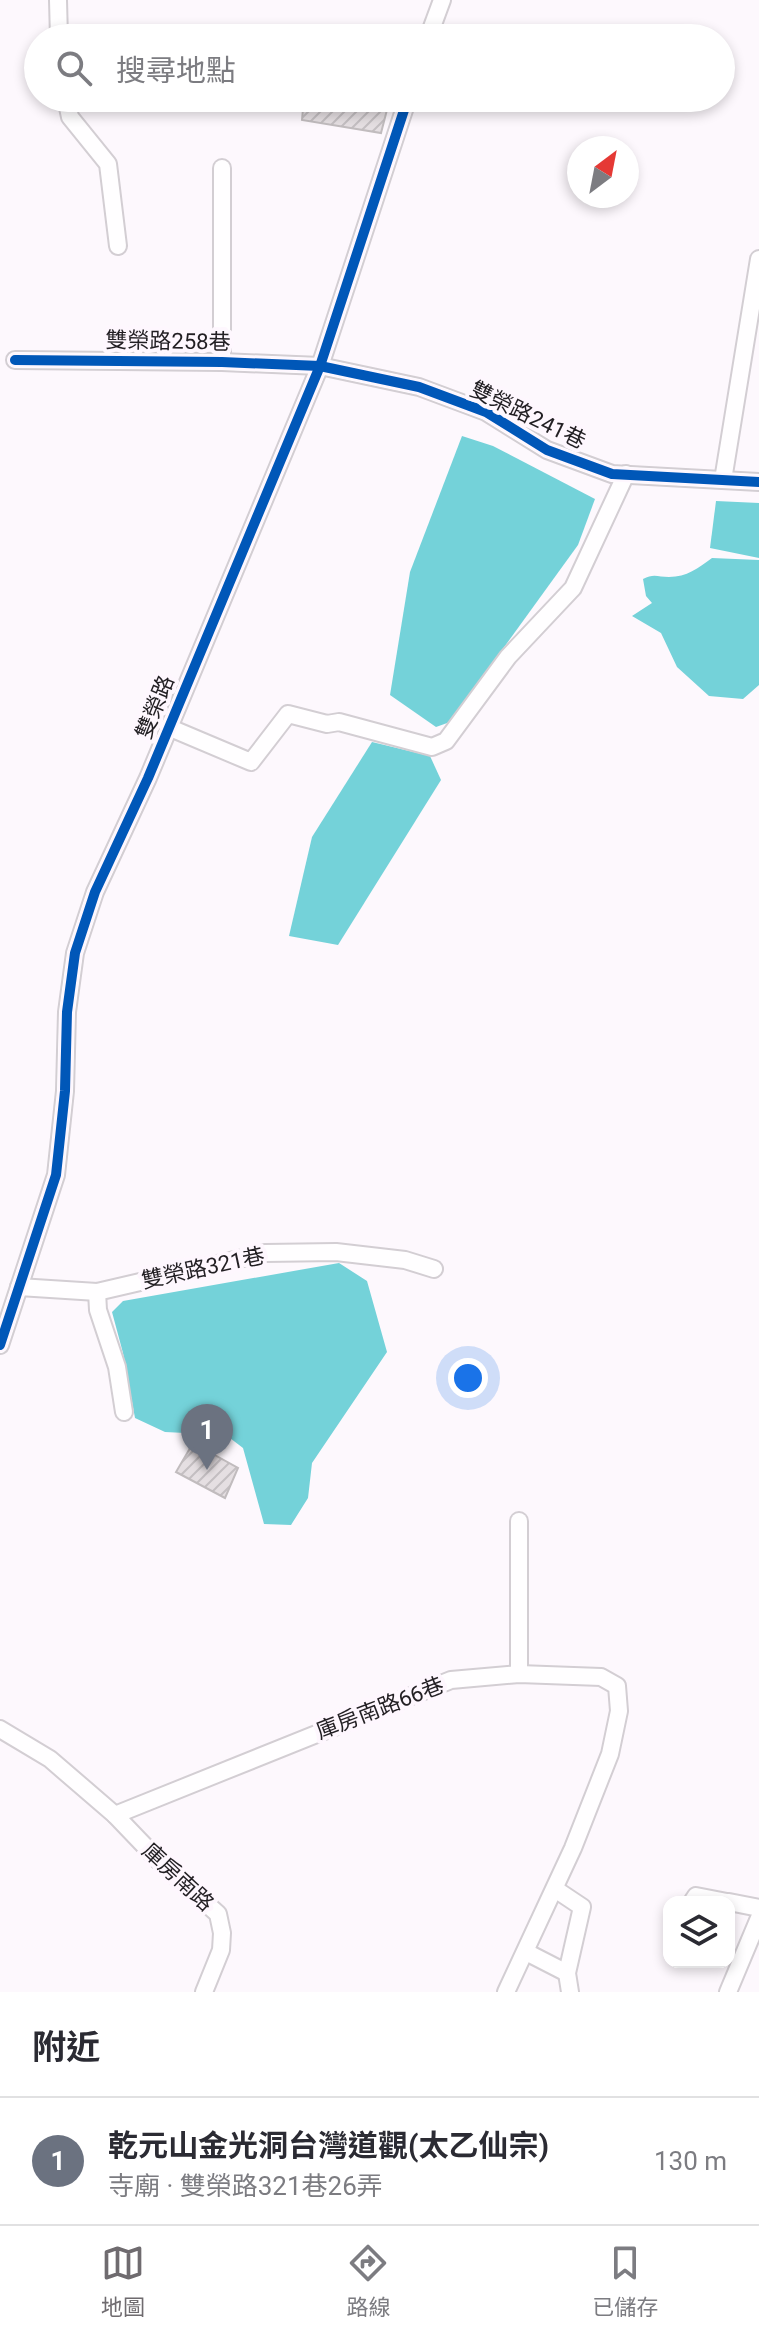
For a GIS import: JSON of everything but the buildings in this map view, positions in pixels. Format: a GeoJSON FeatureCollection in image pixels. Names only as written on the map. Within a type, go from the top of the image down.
{"type":"FeatureCollection","features":[{"type":"Feature","properties":{"kind":"street"},"geometry":{"type":"LineString","coordinates":[[58,0],[59,24]]}},
{"type":"Feature","properties":{"kind":"street"},"geometry":{"type":"LineString","coordinates":[[433,24],[442,0]]}},
{"type":"Feature","properties":{"kind":"street"},"geometry":{"type":"LineString","coordinates":[[69,112],[108,164],[118,246]]}},
{"type":"Feature","properties":{"kind":"street","name":"雙榮路"},"geometry":{"type":"LineString","coordinates":[[0,1345],[56,1175],[65,1091],[67,1012],[75,953],[95,892],[148,778],[320,366],[403,112]]}},
{"type":"Feature","properties":{"kind":"street"},"geometry":{"type":"LineString","coordinates":[[222,168],[222,362]]}},
{"type":"Feature","properties":{"kind":"street"},"geometry":{"type":"LineString","coordinates":[[723,480],[759,259]]}},
{"type":"Feature","properties":{"kind":"street","name":"雙榮路258巷"},"geometry":{"type":"LineString","coordinates":[[15,360],[320,366]]}},
{"type":"Feature","properties":{"kind":"street","name":"雙榮路241巷"},"geometry":{"type":"LineString","coordinates":[[320,366],[419,387],[486,412],[547,450],[612,474],[759,482]]}},
{"type":"Feature","properties":{"kind":"street"},"geometry":{"type":"LineString","coordinates":[[168,727],[251,762],[288,714],[327,724],[339,722],[432,747],[446,741],[508,657],[573,588],[626,474]]}},
{"type":"Feature","properties":{"kind":"street","name":"雙榮路321巷"},"geometry":{"type":"LineString","coordinates":[[19,1287],[97,1292],[265,1253],[336,1252],[405,1260],[434,1269]]}},
{"type":"Feature","properties":{"kind":"street"},"geometry":{"type":"LineString","coordinates":[[97,1292],[98,1310],[117,1367],[124,1412]]}},
{"type":"Feature","properties":{"kind":"street"},"geometry":{"type":"LineString","coordinates":[[519,1521],[519,1674]]}},
{"type":"Feature","properties":{"kind":"street","name":"庫房南路66巷"},"geometry":{"type":"LineString","coordinates":[[115,1815],[451,1680],[519,1674],[601,1677],[617,1686],[619,1711],[610,1754],[555,1889],[506,1992]]}},
{"type":"Feature","properties":{"kind":"street","name":"庫房南路"},"geometry":{"type":"LineString","coordinates":[[0,1729],[50,1759],[115,1815],[161,1863],[218,1914],[222,1933],[221,1950],[204,1992]]}},
{"type":"Feature","properties":{"kind":"street"},"geometry":{"type":"LineString","coordinates":[[555,1889],[582,1907],[567,1973],[570,1992]]}},
{"type":"Feature","properties":{"kind":"street"},"geometry":{"type":"LineString","coordinates":[[735,1903],[759,1908]]}},
{"type":"Feature","properties":{"kind":"street"},"geometry":{"type":"LineString","coordinates":[[728,1992],[759,1918]]}},
{"type":"Feature","properties":{"kind":"street"},"geometry":{"type":"LineString","coordinates":[[526,1952],[567,1973]]}},
{"type":"Feature","properties":{"kind":"water"},"geometry":{"type":"Polygon","coordinates":[[[462,436],[493,446],[595,499],[578,545],[450,722],[436,727],[390,695],[410,572],[462,436]]]}},
{"type":"Feature","properties":{"kind":"water"},"geometry":{"type":"Polygon","coordinates":[[[716,501],[759,503],[759,558],[710,548],[716,501]]]}},
{"type":"Feature","properties":{"kind":"water"},"geometry":{"type":"Polygon","coordinates":[[[712,558],[759,560],[759,685],[743,699],[709,696],[677,667],[661,633],[632,616],[652,603],[646,596],[643,579],[681,575],[712,558]]]}},
{"type":"Feature","properties":{"kind":"water"},"geometry":{"type":"Polygon","coordinates":[[[372,742],[430,756],[441,780],[338,945],[289,936],[312,837],[372,742]]]}},
{"type":"Feature","properties":{"kind":"water"},"geometry":{"type":"Polygon","coordinates":[[[339,1263],[367,1281],[387,1352],[312,1463],[308,1498],[291,1525],[264,1524],[243,1448],[226,1435],[165,1432],[135,1418],[112,1312],[123,1301],[339,1263]]]}},
{"type":"Feature","properties":{"kind":"cycle path"},"geometry":{"type":"LineString","coordinates":[[0,1345],[56,1175],[65,1091],[67,1012],[75,953],[95,892],[148,778],[320,366],[403,112]]}},
{"type":"Feature","properties":{"kind":"cycle path"},"geometry":{"type":"LineString","coordinates":[[15,360],[320,366],[419,387],[486,412],[547,450],[612,474],[759,482]]}},
{"type":"Feature","properties":{"kind":"place","name":"乾元山金光洞台灣道觀(太乙仙宗)"},"geometry":{"type":"Point","coordinates":[207,1470]}}]}
